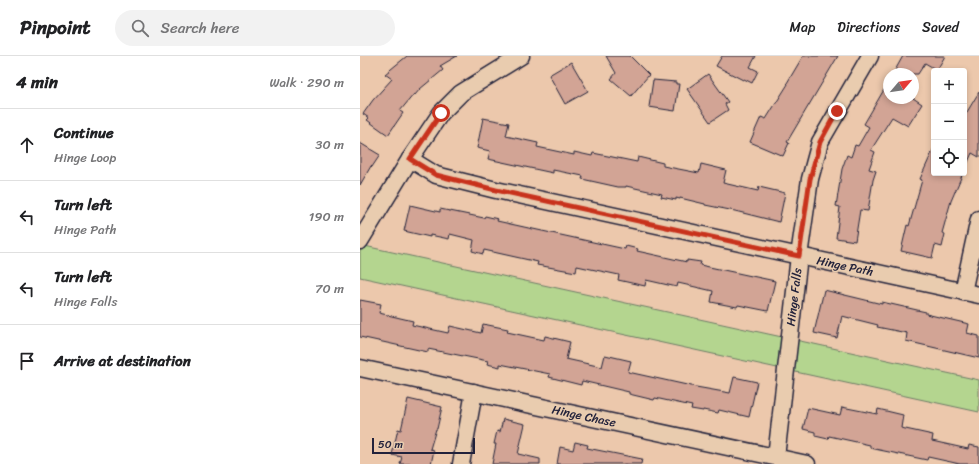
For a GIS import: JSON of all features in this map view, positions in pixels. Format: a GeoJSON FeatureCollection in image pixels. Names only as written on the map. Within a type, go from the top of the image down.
{"type":"FeatureCollection","features":[{"type":"Feature","properties":{"kind":"street"},"geometry":{"type":"LineString","coordinates":[[360,241],[410,159],[441,113],[461,93],[521,56]]}},
{"type":"Feature","properties":{"kind":"street","name":"Hinge Falls"},"geometry":{"type":"LineString","coordinates":[[776,457],[799,256],[810,179],[820,142],[870,56]]}},
{"type":"Feature","properties":{"kind":"street","name":"Hinge Path"},"geometry":{"type":"LineString","coordinates":[[410,159],[436,175],[496,190],[979,295]]}},
{"type":"Feature","properties":{"kind":"street"},"geometry":{"type":"LineString","coordinates":[[963,292],[979,219]]}},
{"type":"Feature","properties":{"kind":"street","name":"Hinge Chase"},"geometry":{"type":"LineString","coordinates":[[360,368],[807,464]]}},
{"type":"Feature","properties":{"kind":"street"},"geometry":{"type":"LineString","coordinates":[[461,464],[474,392]]}},
{"type":"Feature","properties":{"kind":"green space"},"geometry":{"type":"Polygon","coordinates":[[[360,245],[979,380],[979,412],[360,277],[360,245]]]}},
{"type":"Feature","properties":{"kind":"building"},"geometry":{"type":"Polygon","coordinates":[[[407,56],[457,56],[440,66],[443,70],[415,95],[414,94],[400,111],[403,113],[388,135],[367,120],[369,118],[363,114],[373,100],[392,79],[385,74],[407,56]]]}},
{"type":"Feature","properties":{"kind":"building"},"geometry":{"type":"Polygon","coordinates":[[[606,56],[630,56],[649,75],[631,96],[611,79],[616,73],[606,56]]]}},
{"type":"Feature","properties":{"kind":"building"},"geometry":{"type":"Polygon","coordinates":[[[722,56],[756,56],[750,67],[758,71],[752,83],[716,66],[722,56]]]}},
{"type":"Feature","properties":{"kind":"building"},"geometry":{"type":"Polygon","coordinates":[[[803,56],[838,56],[787,142],[789,143],[783,156],[750,142],[761,117],[766,119],[788,84],[787,83],[803,56]]]}},
{"type":"Feature","properties":{"kind":"building"},"geometry":{"type":"Polygon","coordinates":[[[903,56],[945,56],[938,68],[934,68],[925,63],[919,72],[919,68],[896,68],[903,56]]]}},
{"type":"Feature","properties":{"kind":"building"},"geometry":{"type":"Polygon","coordinates":[[[571,62],[588,91],[565,104],[549,75],[571,62]]]}},
{"type":"Feature","properties":{"kind":"building"},"geometry":{"type":"Polygon","coordinates":[[[708,74],[728,102],[725,104],[728,110],[710,122],[687,89],[708,74]]]}},
{"type":"Feature","properties":{"kind":"building"},"geometry":{"type":"Polygon","coordinates":[[[653,80],[676,82],[676,84],[679,84],[675,111],[649,107],[653,80]]]}},
{"type":"Feature","properties":{"kind":"building"},"geometry":{"type":"Polygon","coordinates":[[[883,91],[883,104],[919,104],[919,102],[922,104],[908,126],[892,117],[871,150],[875,152],[869,169],[876,171],[868,211],[860,210],[855,241],[836,238],[840,207],[836,206],[842,169],[847,155],[851,157],[855,145],[858,146],[869,127],[864,124],[883,91]]]}},
{"type":"Feature","properties":{"kind":"building"},"geometry":{"type":"Polygon","coordinates":[[[979,92],[979,157],[972,153],[967,164],[967,140],[967,112],[979,92]]]}},
{"type":"Feature","properties":{"kind":"building"},"geometry":{"type":"Polygon","coordinates":[[[483,118],[509,123],[506,136],[538,143],[537,147],[574,155],[574,152],[592,156],[593,153],[637,162],[638,157],[663,163],[663,166],[699,173],[701,164],[726,170],[723,183],[758,191],[759,187],[785,193],[779,222],[680,198],[676,198],[676,200],[661,197],[662,194],[626,186],[618,187],[582,179],[583,176],[553,170],[553,173],[488,159],[490,151],[477,148],[483,118]]]}},
{"type":"Feature","properties":{"kind":"building"},"geometry":{"type":"Polygon","coordinates":[[[360,143],[380,155],[372,167],[371,166],[360,185],[360,143]]]}},
{"type":"Feature","properties":{"kind":"building"},"geometry":{"type":"Polygon","coordinates":[[[931,155],[931,176],[962,176],[951,201],[942,233],[945,234],[942,247],[935,245],[932,258],[901,251],[907,225],[909,226],[922,180],[920,179],[931,155]]]}},
{"type":"Feature","properties":{"kind":"building"},"geometry":{"type":"Polygon","coordinates":[[[410,205],[440,212],[440,209],[484,218],[485,216],[498,219],[497,221],[625,249],[626,246],[638,249],[637,251],[687,262],[687,260],[701,262],[700,265],[775,281],[768,311],[738,305],[737,307],[711,302],[713,291],[678,283],[677,287],[646,280],[645,286],[618,280],[619,275],[577,266],[576,272],[537,265],[538,262],[484,250],[483,254],[472,251],[474,240],[450,234],[449,239],[430,235],[430,237],[404,231],[410,205]]]}},
{"type":"Feature","properties":{"kind":"building"},"geometry":{"type":"Polygon","coordinates":[[[824,290],[882,304],[882,302],[926,312],[926,314],[969,324],[967,333],[979,336],[979,358],[906,341],[907,333],[877,327],[878,325],[842,316],[837,338],[814,333],[824,290]]]}},
{"type":"Feature","properties":{"kind":"building"},"geometry":{"type":"Polygon","coordinates":[[[360,300],[381,304],[379,313],[413,321],[412,325],[448,333],[450,326],[481,333],[483,324],[508,329],[507,332],[544,340],[545,336],[570,342],[566,359],[602,367],[605,355],[631,361],[628,372],[696,387],[730,393],[734,377],[757,382],[749,417],[719,410],[718,413],[691,409],[692,406],[655,398],[654,400],[629,394],[629,392],[582,381],[581,385],[549,377],[550,374],[500,364],[500,367],[487,364],[488,361],[428,349],[428,352],[360,337],[360,300]]]}},
{"type":"Feature","properties":{"kind":"building"},"geometry":{"type":"Polygon","coordinates":[[[408,399],[442,407],[437,429],[430,449],[434,450],[431,464],[400,464],[402,457],[392,455],[398,429],[401,430],[408,399]]]}},
{"type":"Feature","properties":{"kind":"building"},"geometry":{"type":"Polygon","coordinates":[[[842,407],[877,414],[878,409],[903,415],[901,428],[933,435],[932,441],[968,449],[969,445],[979,447],[979,464],[960,464],[928,457],[927,460],[870,448],[870,445],[829,436],[828,439],[815,436],[815,432],[803,429],[808,408],[840,415],[842,407]]]}},
{"type":"Feature","properties":{"kind":"building"},"geometry":{"type":"Polygon","coordinates":[[[503,419],[525,424],[518,454],[540,459],[540,464],[492,464],[497,431],[500,432],[503,419]]]}},
{"type":"Feature","properties":{"kind":"building"},"geometry":{"type":"Polygon","coordinates":[[[575,442],[588,445],[587,448],[642,459],[641,464],[557,464],[560,447],[573,450],[575,442]]]}},
{"type":"Feature","properties":{"kind":"route"},"geometry":{"type":"LineString","coordinates":[[441,113],[410,159],[436,175],[496,190],[799,256],[810,179],[820,142],[837,111]]}}]}
